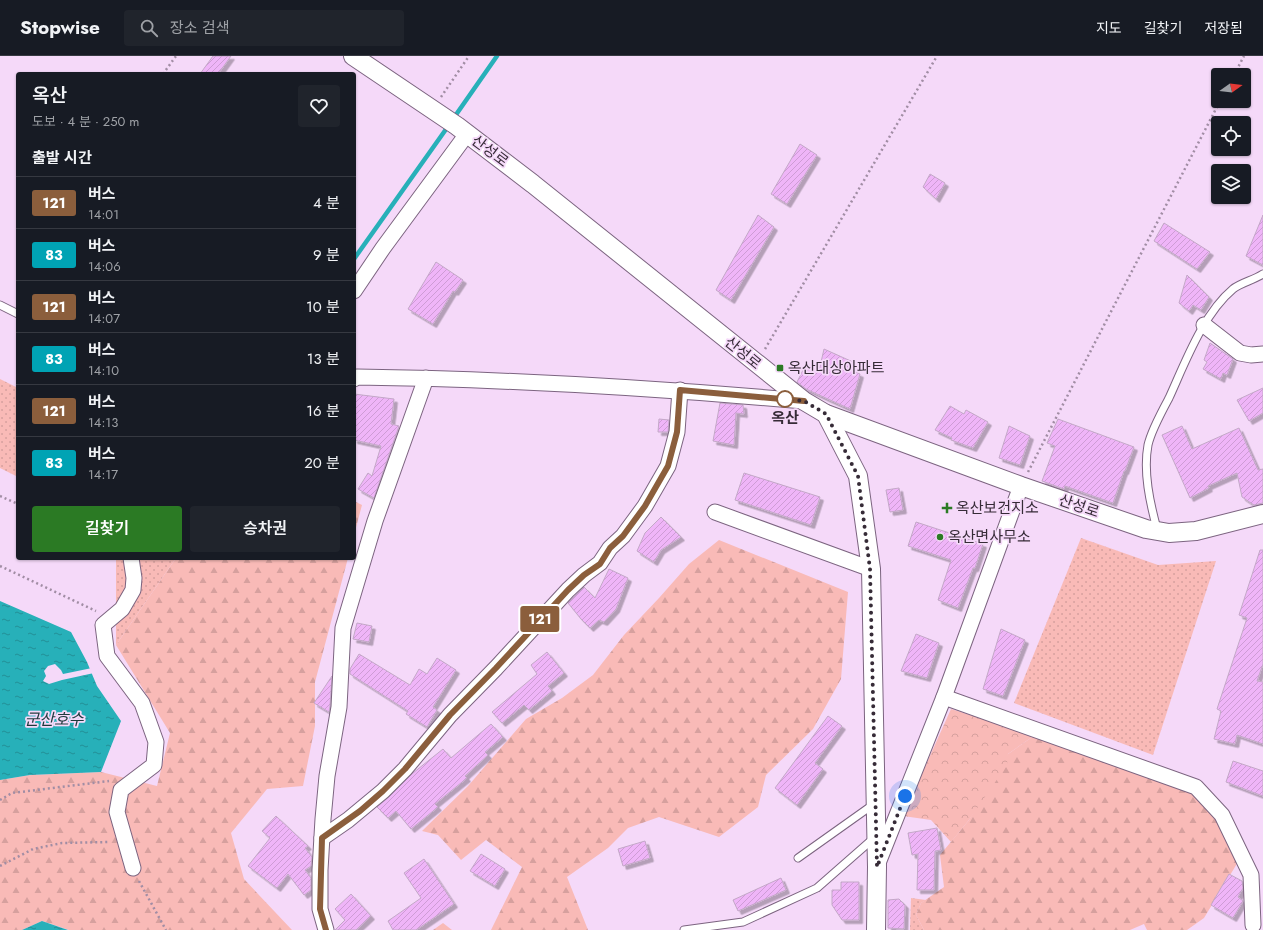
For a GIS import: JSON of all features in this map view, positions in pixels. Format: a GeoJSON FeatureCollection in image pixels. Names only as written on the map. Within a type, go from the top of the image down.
{"type":"FeatureCollection","features":[{"type":"Feature","properties":{"kind":"street","name":"산성로"},"geometry":{"type":"LineString","coordinates":[[353,56],[462,130],[533,184],[804,401],[826,414],[1021,486],[1146,529],[1169,533],[1196,531],[1263,514]]}},
{"type":"Feature","properties":{"kind":"street"},"geometry":{"type":"LineString","coordinates":[[356,288],[462,130]]}},
{"type":"Feature","properties":{"kind":"street"},"geometry":{"type":"LineString","coordinates":[[1204,325],[1240,353],[1251,355],[1263,354]]}},
{"type":"Feature","properties":{"kind":"street"},"geometry":{"type":"LineString","coordinates":[[356,378],[426,378],[680,390],[804,401]]}},
{"type":"Feature","properties":{"kind":"street"},"geometry":{"type":"LineString","coordinates":[[326,930],[320,909],[322,838],[327,776],[339,707],[343,628],[375,521],[426,378]]}},
{"type":"Feature","properties":{"kind":"street"},"geometry":{"type":"LineString","coordinates":[[322,838],[360,811],[405,769],[450,715],[568,590],[584,575],[600,564],[610,548],[623,536],[645,506],[668,466],[677,432],[680,390]]}},
{"type":"Feature","properties":{"kind":"street"},"geometry":{"type":"LineString","coordinates":[[826,414],[858,476],[870,569],[877,835],[876,930]]}},
{"type":"Feature","properties":{"kind":"street"},"geometry":{"type":"LineString","coordinates":[[877,867],[944,697],[1021,486]]}},
{"type":"Feature","properties":{"kind":"street"},"geometry":{"type":"LineString","coordinates":[[715,512],[870,569]]}},
{"type":"Feature","properties":{"kind":"street"},"geometry":{"type":"LineString","coordinates":[[131,560],[134,578],[133,590],[122,609],[103,625],[107,656],[142,703],[156,742],[154,765],[121,790],[117,812],[133,868]]}},
{"type":"Feature","properties":{"kind":"street"},"geometry":{"type":"LineString","coordinates":[[944,697],[1196,787],[1222,815],[1251,875],[1255,927]]}},
{"type":"Feature","properties":{"kind":"lane"},"geometry":{"type":"LineString","coordinates":[[1158,531],[1152,511],[1147,472],[1148,445],[1204,325],[1216,307],[1234,288],[1263,274]]}},
{"type":"Feature","properties":{"kind":"lane"},"geometry":{"type":"LineString","coordinates":[[0,305],[16,313]]}},
{"type":"Feature","properties":{"kind":"lane"},"geometry":{"type":"LineString","coordinates":[[798,858],[876,802]]}},
{"type":"Feature","properties":{"kind":"lane"},"geometry":{"type":"LineString","coordinates":[[684,930],[743,922],[818,888],[877,835]]}},
{"type":"Feature","properties":{"kind":"path"},"geometry":{"type":"LineString","coordinates":[[164,72],[176,56]]}},
{"type":"Feature","properties":{"kind":"path"},"geometry":{"type":"LineString","coordinates":[[432,109],[469,56]]}},
{"type":"Feature","properties":{"kind":"path"},"geometry":{"type":"LineString","coordinates":[[757,363],[937,56]]}},
{"type":"Feature","properties":{"kind":"path"},"geometry":{"type":"LineString","coordinates":[[1238,68],[1244,56]]}},
{"type":"Feature","properties":{"kind":"path"},"geometry":{"type":"LineString","coordinates":[[1021,486],[1216,108]]}},
{"type":"Feature","properties":{"kind":"path"},"geometry":{"type":"LineString","coordinates":[[0,496],[16,503]]}},
{"type":"Feature","properties":{"kind":"path"},"geometry":{"type":"LineString","coordinates":[[0,566],[110,619]]}},
{"type":"Feature","properties":{"kind":"path"},"geometry":{"type":"LineString","coordinates":[[0,800],[12,793],[110,781]]}},
{"type":"Feature","properties":{"kind":"path"},"geometry":{"type":"LineString","coordinates":[[0,866],[33,849],[62,843],[111,842]]}},
{"type":"Feature","properties":{"kind":"path"},"geometry":{"type":"LineString","coordinates":[[133,868],[166,930]]}},
{"type":"Feature","properties":{"kind":"green space"},"geometry":{"type":"Polygon","coordinates":[[[0,379],[16,387],[16,476],[0,468],[0,379]]]}},
{"type":"Feature","properties":{"kind":"green space"},"geometry":{"type":"Polygon","coordinates":[[[356,502],[362,505],[356,528],[356,502]]]}},
{"type":"Feature","properties":{"kind":"green space"},"geometry":{"type":"Polygon","coordinates":[[[1081,538],[1158,565],[1216,561],[1153,755],[1014,703],[1081,538]]]}},
{"type":"Feature","properties":{"kind":"green space"},"geometry":{"type":"Polygon","coordinates":[[[719,540],[848,592],[841,679],[813,729],[766,775],[758,807],[719,837],[659,817],[628,828],[608,848],[567,877],[588,930],[491,930],[522,867],[486,840],[461,860],[438,835],[422,831],[468,786],[526,719],[562,698],[593,675],[624,635],[689,564],[719,540]]]}},
{"type":"Feature","properties":{"kind":"green space"},"geometry":{"type":"Polygon","coordinates":[[[116,560],[175,560],[116,645],[116,560]]]}},
{"type":"Feature","properties":{"kind":"green space"},"geometry":{"type":"Polygon","coordinates":[[[175,560],[347,560],[315,682],[315,726],[303,786],[267,789],[231,833],[244,879],[292,930],[69,930],[42,921],[22,930],[0,930],[0,780],[30,775],[101,772],[157,786],[170,733],[116,645],[175,560]]]}},
{"type":"Feature","properties":{"kind":"green space"},"geometry":{"type":"Polygon","coordinates":[[[951,709],[1035,735],[1008,754],[1007,765],[969,820],[951,842],[931,820],[903,816],[951,709]]]}},
{"type":"Feature","properties":{"kind":"green space"},"geometry":{"type":"Polygon","coordinates":[[[1035,735],[1195,794],[1219,820],[1238,862],[1204,918],[1187,930],[1147,930],[1144,924],[1130,930],[924,930],[916,915],[921,903],[944,887],[940,855],[969,820],[1008,754],[1035,735]]]}},
{"type":"Feature","properties":{"kind":"green space"},"geometry":{"type":"Polygon","coordinates":[[[911,898],[926,900],[921,903],[916,915],[924,930],[910,930],[911,898]]]}},
{"type":"Feature","properties":{"kind":"green space"},"geometry":{"type":"Polygon","coordinates":[[[443,923],[452,930],[433,930],[443,923]]]}},
{"type":"Feature","properties":{"kind":"water","name":"군산호수"},"geometry":{"type":"Polygon","coordinates":[[[0,601],[71,632],[87,662],[97,686],[121,721],[101,772],[30,775],[0,780],[0,601]]]}},
{"type":"Feature","properties":{"kind":"water"},"geometry":{"type":"Polygon","coordinates":[[[42,921],[68,930],[22,930],[42,921]]]}},
{"type":"Feature","properties":{"kind":"pier"},"geometry":{"type":"Polygon","coordinates":[[[55,664],[63,674],[92,668],[94,673],[49,684],[43,681],[46,676],[44,671],[48,666],[55,664]]]}},
{"type":"Feature","properties":{"kind":"building"},"geometry":{"type":"Polygon","coordinates":[[[213,56],[231,56],[219,72],[201,72],[213,56]]]}},
{"type":"Feature","properties":{"kind":"building"},"geometry":{"type":"Polygon","coordinates":[[[800,144],[817,155],[787,204],[771,194],[800,144]]]}},
{"type":"Feature","properties":{"kind":"building"},"geometry":{"type":"Polygon","coordinates":[[[930,174],[945,183],[936,199],[923,187],[930,174]]]}},
{"type":"Feature","properties":{"kind":"building"},"geometry":{"type":"Polygon","coordinates":[[[758,215],[774,227],[731,300],[716,290],[758,215]]]}},
{"type":"Feature","properties":{"kind":"building"},"geometry":{"type":"Polygon","coordinates":[[[1263,215],[1263,265],[1246,256],[1263,215]]]}},
{"type":"Feature","properties":{"kind":"building"},"geometry":{"type":"Polygon","coordinates":[[[1164,223],[1210,252],[1197,269],[1154,241],[1164,223]]]}},
{"type":"Feature","properties":{"kind":"building"},"geometry":{"type":"Polygon","coordinates":[[[436,262],[463,280],[455,292],[453,291],[433,324],[408,309],[436,262]]]}},
{"type":"Feature","properties":{"kind":"building"},"geometry":{"type":"Polygon","coordinates":[[[1187,275],[1209,297],[1201,310],[1193,305],[1189,311],[1179,303],[1187,275]]]}},
{"type":"Feature","properties":{"kind":"building"},"geometry":{"type":"Polygon","coordinates":[[[1210,343],[1233,359],[1227,375],[1223,373],[1221,379],[1203,369],[1207,362],[1204,360],[1210,343]]]}},
{"type":"Feature","properties":{"kind":"building"},"geometry":{"type":"Polygon","coordinates":[[[824,349],[853,362],[851,370],[860,374],[850,409],[806,389],[797,382],[806,364],[819,371],[824,349]]]}},
{"type":"Feature","properties":{"kind":"building"},"geometry":{"type":"Polygon","coordinates":[[[1263,388],[1263,413],[1249,421],[1237,400],[1263,388]]]}},
{"type":"Feature","properties":{"kind":"building"},"geometry":{"type":"Polygon","coordinates":[[[356,394],[394,399],[391,424],[399,426],[374,498],[358,489],[368,473],[372,476],[381,446],[356,440],[356,394]]]}},
{"type":"Feature","properties":{"kind":"building"},"geometry":{"type":"Polygon","coordinates":[[[720,403],[743,405],[744,414],[736,413],[734,445],[713,441],[720,403]]]}},
{"type":"Feature","properties":{"kind":"building"},"geometry":{"type":"Polygon","coordinates":[[[950,406],[964,414],[966,410],[988,422],[973,448],[951,440],[952,438],[935,430],[950,406]]]}},
{"type":"Feature","properties":{"kind":"building"},"geometry":{"type":"Polygon","coordinates":[[[659,419],[669,420],[668,432],[658,432],[659,419]]]}},
{"type":"Feature","properties":{"kind":"building"},"geometry":{"type":"Polygon","coordinates":[[[1058,419],[1134,447],[1113,503],[1065,486],[1064,489],[1042,481],[1055,446],[1047,443],[1058,419]]]}},
{"type":"Feature","properties":{"kind":"building"},"geometry":{"type":"Polygon","coordinates":[[[1009,426],[1030,436],[1020,465],[999,458],[1009,426]]]}},
{"type":"Feature","properties":{"kind":"building"},"geometry":{"type":"Polygon","coordinates":[[[1182,426],[1192,449],[1239,428],[1258,470],[1263,469],[1263,503],[1254,505],[1242,497],[1237,473],[1208,486],[1209,488],[1190,498],[1162,435],[1182,426]]]}},
{"type":"Feature","properties":{"kind":"building"},"geometry":{"type":"Polygon","coordinates":[[[744,473],[820,497],[811,525],[735,500],[744,473]]]}},
{"type":"Feature","properties":{"kind":"building"},"geometry":{"type":"Polygon","coordinates":[[[899,488],[903,510],[890,512],[886,490],[899,488]]]}},
{"type":"Feature","properties":{"kind":"building"},"geometry":{"type":"Polygon","coordinates":[[[661,517],[681,537],[661,550],[654,562],[637,551],[645,533],[661,517]]]}},
{"type":"Feature","properties":{"kind":"building"},"geometry":{"type":"Polygon","coordinates":[[[916,522],[983,544],[975,568],[973,568],[958,608],[938,600],[951,560],[908,546],[916,522]]]}},
{"type":"Feature","properties":{"kind":"building"},"geometry":{"type":"Polygon","coordinates":[[[1260,550],[1263,550],[1263,664],[1257,681],[1263,682],[1263,744],[1237,735],[1235,744],[1214,739],[1221,711],[1217,709],[1247,618],[1239,615],[1260,550]]]}},
{"type":"Feature","properties":{"kind":"building"},"geometry":{"type":"Polygon","coordinates":[[[609,569],[628,578],[616,609],[604,622],[599,620],[590,628],[568,603],[584,587],[595,598],[609,569]]]}},
{"type":"Feature","properties":{"kind":"building"},"geometry":{"type":"Polygon","coordinates":[[[357,623],[372,626],[369,642],[353,639],[357,623]]]}},
{"type":"Feature","properties":{"kind":"building"},"geometry":{"type":"Polygon","coordinates":[[[1001,629],[1025,640],[1003,696],[983,689],[1001,629]]]}},
{"type":"Feature","properties":{"kind":"building"},"geometry":{"type":"Polygon","coordinates":[[[916,634],[939,643],[927,678],[901,671],[916,634]]]}},
{"type":"Feature","properties":{"kind":"building"},"geometry":{"type":"Polygon","coordinates":[[[547,652],[564,673],[548,686],[552,691],[529,710],[524,705],[502,723],[492,712],[537,674],[531,665],[547,652]]]}},
{"type":"Feature","properties":{"kind":"building"},"geometry":{"type":"Polygon","coordinates":[[[359,654],[410,685],[419,669],[427,674],[437,658],[456,670],[433,707],[437,710],[427,727],[406,714],[408,711],[350,674],[350,669],[359,654]]]}},
{"type":"Feature","properties":{"kind":"building"},"geometry":{"type":"Polygon","coordinates":[[[332,676],[330,706],[329,712],[314,703],[332,676]]]}},
{"type":"Feature","properties":{"kind":"building"},"geometry":{"type":"Polygon","coordinates":[[[828,716],[842,726],[815,763],[823,769],[797,805],[775,788],[828,716]]]}},
{"type":"Feature","properties":{"kind":"building"},"geometry":{"type":"Polygon","coordinates":[[[491,724],[503,737],[485,752],[488,755],[465,776],[467,778],[435,804],[438,807],[411,829],[396,811],[388,818],[377,807],[413,773],[443,749],[451,758],[491,724]]]}},
{"type":"Feature","properties":{"kind":"building"},"geometry":{"type":"Polygon","coordinates":[[[1233,761],[1263,771],[1263,796],[1226,782],[1233,761]]]}},
{"type":"Feature","properties":{"kind":"building"},"geometry":{"type":"Polygon","coordinates":[[[276,816],[308,846],[305,848],[312,857],[311,866],[305,870],[311,878],[311,890],[304,895],[288,874],[277,888],[248,866],[270,838],[262,831],[276,816]]]}},
{"type":"Feature","properties":{"kind":"building"},"geometry":{"type":"Polygon","coordinates":[[[937,828],[941,850],[935,851],[934,890],[917,890],[918,854],[912,855],[908,833],[937,828]]]}},
{"type":"Feature","properties":{"kind":"building"},"geometry":{"type":"Polygon","coordinates":[[[645,841],[650,858],[623,866],[618,849],[645,841]]]}},
{"type":"Feature","properties":{"kind":"building"},"geometry":{"type":"Polygon","coordinates":[[[481,854],[505,869],[495,886],[470,871],[481,854]]]}},
{"type":"Feature","properties":{"kind":"building"},"geometry":{"type":"Polygon","coordinates":[[[424,859],[454,904],[416,930],[393,930],[388,921],[421,898],[404,873],[424,859]]]}},
{"type":"Feature","properties":{"kind":"building"},"geometry":{"type":"Polygon","coordinates":[[[1229,874],[1242,881],[1243,888],[1238,897],[1243,901],[1233,918],[1211,905],[1229,874]]]}},
{"type":"Feature","properties":{"kind":"building"},"geometry":{"type":"Polygon","coordinates":[[[781,878],[786,890],[738,911],[733,900],[781,878]]]}},
{"type":"Feature","properties":{"kind":"building"},"geometry":{"type":"Polygon","coordinates":[[[841,882],[859,882],[859,920],[842,920],[832,905],[832,890],[841,890],[841,882]]]}},
{"type":"Feature","properties":{"kind":"building"},"geometry":{"type":"Polygon","coordinates":[[[351,894],[371,916],[356,930],[335,930],[345,920],[335,909],[351,894]]]}},
{"type":"Feature","properties":{"kind":"building"},"geometry":{"type":"Polygon","coordinates":[[[899,899],[905,905],[904,929],[888,928],[888,900],[899,899]]]}},
{"type":"Feature","properties":{"kind":"waterway"},"geometry":{"type":"LineString","coordinates":[[453,119],[497,56]]}},
{"type":"Feature","properties":{"kind":"waterway"},"geometry":{"type":"LineString","coordinates":[[356,256],[449,125]]}},
{"type":"Feature","properties":{"kind":"bus line","name":"121"},"geometry":{"type":"LineString","coordinates":[[326,930],[320,909],[322,838],[360,811],[405,769],[450,715],[568,590],[584,575],[600,564],[610,548],[623,536],[645,506],[668,466],[677,432],[680,390],[804,401]]}},
{"type":"Feature","properties":{"kind":"place","name":"옥산대상아파트"},"geometry":{"type":"Point","coordinates":[780,368]}},
{"type":"Feature","properties":{"kind":"place","name":"옥산"},"geometry":{"type":"Point","coordinates":[785,399]}},
{"type":"Feature","properties":{"kind":"place","name":"옥산보건지소"},"geometry":{"type":"Point","coordinates":[947,508]}},
{"type":"Feature","properties":{"kind":"place","name":"옥산면사무소"},"geometry":{"type":"Point","coordinates":[940,537]}},
{"type":"Feature","properties":{"kind":"route"},"geometry":{"type":"LineString","coordinates":[[785,399],[804,401],[826,414],[858,476],[870,569],[877,867],[905,796]]}}]}
